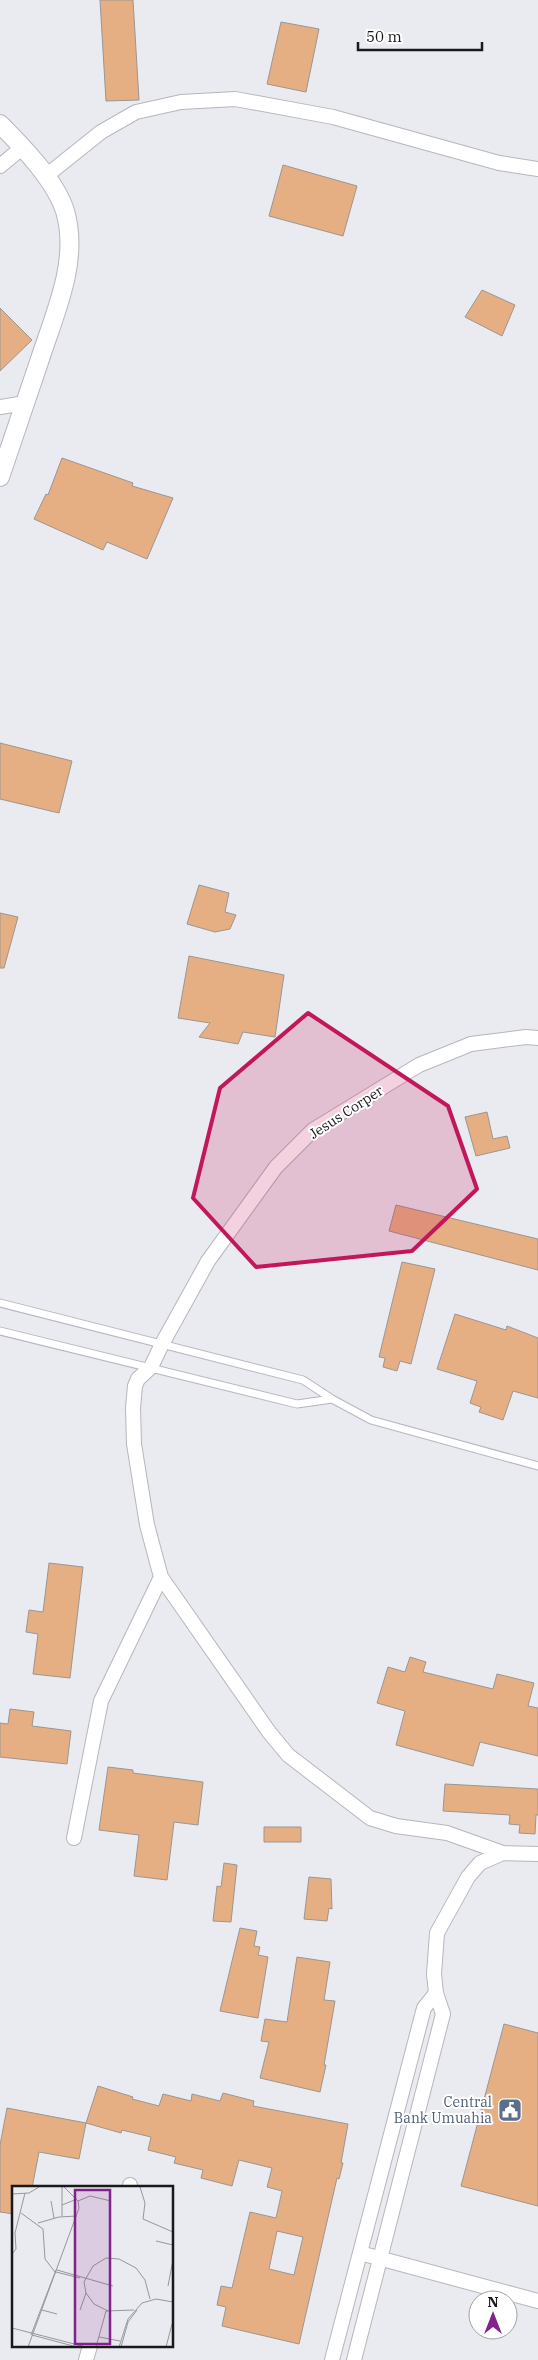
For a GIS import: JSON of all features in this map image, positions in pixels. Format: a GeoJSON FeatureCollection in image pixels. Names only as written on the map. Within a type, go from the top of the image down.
{"type":"FeatureCollection","features":[{"type":"Feature","properties":{"kind":"street"},"geometry":{"type":"LineString","coordinates":[[46,176],[101,132],[136,112],[181,102],[236,99],[333,117],[499,163],[538,169]]}},
{"type":"Feature","properties":{"kind":"street"},"geometry":{"type":"LineString","coordinates":[[0,124],[23,147],[46,176],[65,211],[69,240],[66,282],[0,477]]}},
{"type":"Feature","properties":{"kind":"street"},"geometry":{"type":"LineString","coordinates":[[0,166],[23,147]]}},
{"type":"Feature","properties":{"kind":"street"},"geometry":{"type":"LineString","coordinates":[[0,407],[25,403]]}},
{"type":"Feature","properties":{"kind":"street","name":"Jesus Corper"},"geometry":{"type":"LineString","coordinates":[[503,1853],[447,1833],[396,1826],[370,1818],[288,1755],[269,1732],[161,1577],[147,1525],[134,1444],[132,1408],[138,1380],[152,1368],[162,1344],[208,1261],[276,1167],[314,1130],[419,1065],[471,1044],[526,1037],[538,1038]]}},
{"type":"Feature","properties":{"kind":"street"},"geometry":{"type":"LineString","coordinates":[[74,1838],[101,1701],[161,1577]]}},
{"type":"Feature","properties":{"kind":"street"},"geometry":{"type":"LineString","coordinates":[[354,2360],[443,2014],[436,1993],[434,1960],[437,1933],[468,1877],[480,1863],[503,1853],[538,1854]]}},
{"type":"Feature","properties":{"kind":"street"},"geometry":{"type":"LineString","coordinates":[[332,2360],[424,2008],[436,1993]]}},
{"type":"Feature","properties":{"kind":"street"},"geometry":{"type":"LineString","coordinates":[[360,2253],[538,2302]]}},
{"type":"Feature","properties":{"kind":"lane"},"geometry":{"type":"LineString","coordinates":[[0,1302],[302,1380],[332,1399],[372,1420],[538,1466]]}},
{"type":"Feature","properties":{"kind":"lane"},"geometry":{"type":"LineString","coordinates":[[0,1331],[297,1404],[332,1399]]}},
{"type":"Feature","properties":{"kind":"highlighted area"},"geometry":{"type":"Polygon","coordinates":[[[308,1013],[448,1106],[477,1189],[412,1251],[256,1267],[193,1198],[220,1088],[308,1013]]]}},
{"type":"Feature","properties":{"kind":"building"},"geometry":{"type":"Polygon","coordinates":[[[100,0],[133,0],[139,100],[106,101],[100,0]]]}},
{"type":"Feature","properties":{"kind":"building"},"geometry":{"type":"Polygon","coordinates":[[[281,22],[319,29],[306,92],[267,84],[281,22]]]}},
{"type":"Feature","properties":{"kind":"building"},"geometry":{"type":"Polygon","coordinates":[[[283,165],[357,186],[343,236],[269,216],[283,165]]]}},
{"type":"Feature","properties":{"kind":"building"},"geometry":{"type":"Polygon","coordinates":[[[482,290],[515,305],[502,336],[465,317],[482,290]]]}},
{"type":"Feature","properties":{"kind":"building"},"geometry":{"type":"Polygon","coordinates":[[[0,308],[32,340],[0,371],[0,308]]]}},
{"type":"Feature","properties":{"kind":"building"},"geometry":{"type":"Polygon","coordinates":[[[62,458],[133,483],[132,486],[173,498],[147,559],[107,542],[103,550],[34,519],[46,494],[48,495],[62,458]]]}},
{"type":"Feature","properties":{"kind":"building"},"geometry":{"type":"Polygon","coordinates":[[[0,743],[72,761],[59,813],[0,799],[0,743]]]}},
{"type":"Feature","properties":{"kind":"building"},"geometry":{"type":"Polygon","coordinates":[[[199,885],[229,893],[225,912],[236,915],[230,929],[215,932],[187,924],[199,885]]]}},
{"type":"Feature","properties":{"kind":"building"},"geometry":{"type":"Polygon","coordinates":[[[0,913],[18,917],[4,968],[0,968],[0,913]]]}},
{"type":"Feature","properties":{"kind":"building"},"geometry":{"type":"Polygon","coordinates":[[[189,956],[284,975],[275,1037],[243,1032],[238,1044],[199,1037],[210,1023],[178,1018],[189,956]]]}},
{"type":"Feature","properties":{"kind":"building"},"geometry":{"type":"Polygon","coordinates":[[[487,1112],[493,1139],[507,1136],[510,1148],[476,1156],[465,1117],[487,1112]]]}},
{"type":"Feature","properties":{"kind":"building"},"geometry":{"type":"Polygon","coordinates":[[[396,1205],[538,1239],[538,1270],[389,1231],[396,1205]]]}},
{"type":"Feature","properties":{"kind":"building"},"geometry":{"type":"Polygon","coordinates":[[[402,1262],[435,1269],[411,1364],[400,1361],[397,1371],[383,1367],[385,1358],[379,1357],[402,1262]]]}},
{"type":"Feature","properties":{"kind":"building"},"geometry":{"type":"Polygon","coordinates":[[[455,1314],[506,1330],[507,1326],[538,1338],[538,1398],[513,1391],[503,1420],[479,1412],[481,1407],[470,1403],[477,1381],[437,1369],[455,1314]]]}},
{"type":"Feature","properties":{"kind":"building"},"geometry":{"type":"Polygon","coordinates":[[[49,1563],[83,1567],[70,1678],[33,1674],[38,1634],[26,1632],[29,1610],[43,1612],[49,1563]]]}},
{"type":"Feature","properties":{"kind":"building"},"geometry":{"type":"Polygon","coordinates":[[[410,1657],[426,1662],[423,1672],[493,1689],[497,1674],[534,1683],[528,1706],[538,1708],[538,1756],[480,1742],[473,1766],[396,1745],[405,1711],[377,1703],[388,1667],[405,1672],[410,1657]]]}},
{"type":"Feature","properties":{"kind":"building"},"geometry":{"type":"Polygon","coordinates":[[[10,1709],[34,1712],[32,1726],[71,1731],[67,1764],[0,1757],[0,1723],[8,1724],[10,1709]]]}},
{"type":"Feature","properties":{"kind":"building"},"geometry":{"type":"Polygon","coordinates":[[[108,1767],[133,1770],[133,1773],[203,1782],[198,1825],[174,1822],[167,1880],[134,1876],[139,1835],[99,1830],[108,1767]]]}},
{"type":"Feature","properties":{"kind":"building"},"geometry":{"type":"Polygon","coordinates":[[[445,1784],[538,1789],[538,1815],[536,1815],[535,1834],[519,1833],[520,1825],[509,1824],[510,1815],[443,1811],[445,1784]]]}},
{"type":"Feature","properties":{"kind":"building"},"geometry":{"type":"Polygon","coordinates":[[[264,1827],[301,1827],[301,1842],[264,1842],[264,1827]]]}},
{"type":"Feature","properties":{"kind":"building"},"geometry":{"type":"Polygon","coordinates":[[[224,1863],[237,1865],[231,1922],[213,1921],[217,1886],[221,1887],[224,1863]]]}},
{"type":"Feature","properties":{"kind":"building"},"geometry":{"type":"Polygon","coordinates":[[[309,1877],[331,1879],[332,1909],[329,1908],[327,1921],[304,1919],[309,1877]]]}},
{"type":"Feature","properties":{"kind":"building"},"geometry":{"type":"Polygon","coordinates":[[[240,1928],[257,1931],[254,1946],[260,1947],[258,1955],[268,1957],[258,2018],[220,2011],[240,1928]]]}},
{"type":"Feature","properties":{"kind":"building"},"geometry":{"type":"Polygon","coordinates":[[[297,1957],[330,1962],[324,2000],[335,2001],[324,2065],[326,2065],[320,2092],[260,2078],[269,2042],[261,2041],[265,2019],[287,2022],[297,1957]]]}},
{"type":"Feature","properties":{"kind":"building","name":"Central Bank Umuahia"},"geometry":{"type":"Polygon","coordinates":[[[504,2024],[538,2033],[538,2206],[461,2186],[504,2024]]]}},
{"type":"Feature","properties":{"kind":"building"},"geometry":{"type":"Polygon","coordinates":[[[98,2086],[133,2097],[132,2099],[159,2106],[163,2094],[191,2101],[192,2094],[220,2101],[223,2093],[254,2101],[253,2106],[348,2124],[341,2163],[343,2163],[339,2179],[337,2178],[299,2344],[222,2326],[226,2307],[217,2305],[221,2286],[232,2288],[250,2212],[276,2218],[282,2191],[267,2187],[272,2168],[239,2160],[232,2186],[201,2178],[203,2170],[174,2163],[176,2157],[148,2150],[151,2137],[122,2130],[121,2133],[86,2123],[98,2086]],[[277,2231],[269,2269],[294,2275],[303,2237],[277,2231]]]}},
{"type":"Feature","properties":{"kind":"building"},"geometry":{"type":"Polygon","coordinates":[[[7,2108],[86,2123],[79,2159],[39,2152],[32,2186],[12,2186],[12,2214],[0,2212],[0,2145],[7,2108]]]}},
{"type":"Feature","properties":{"kind":"place","name":"Central Bank Umuahia"},"geometry":{"type":"Point","coordinates":[510,2110]}}]}
